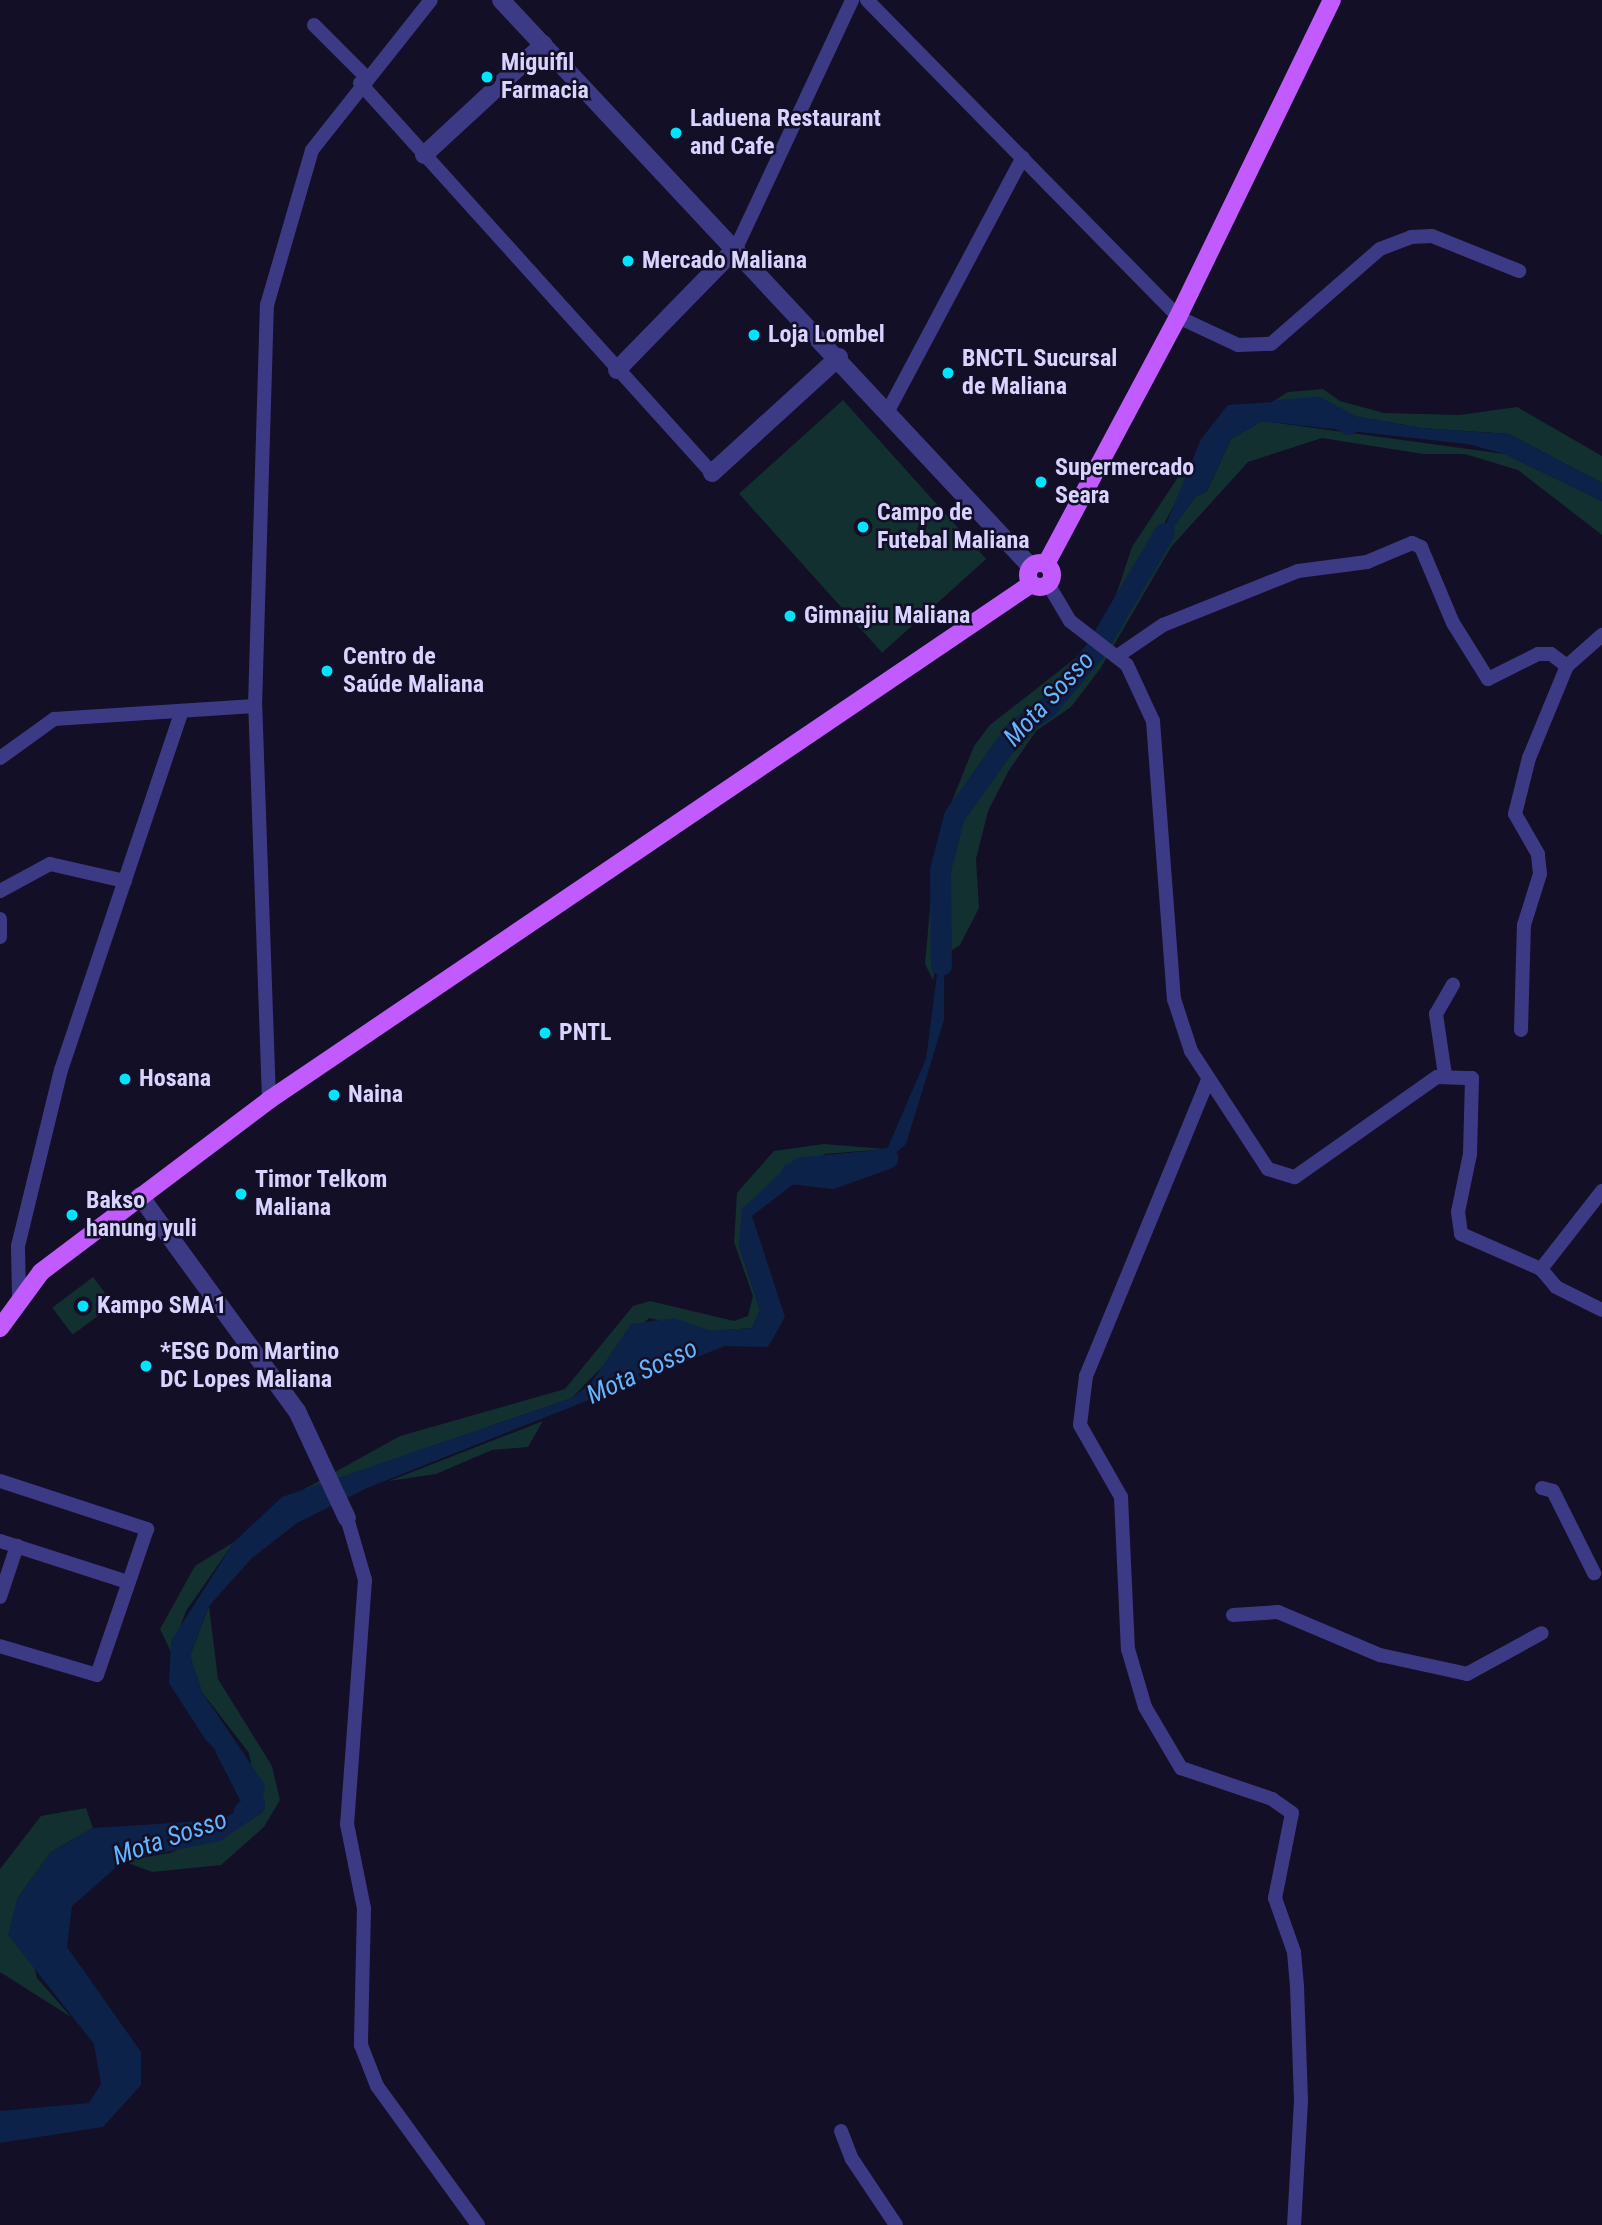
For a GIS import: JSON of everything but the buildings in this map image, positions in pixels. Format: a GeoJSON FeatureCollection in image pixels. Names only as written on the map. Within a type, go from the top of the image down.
{"type":"FeatureCollection","features":[{"type":"Feature","properties":{"kind":"main road"},"geometry":{"type":"LineString","coordinates":[[0,1328],[19,1295],[140,1196],[269,1100],[1039,575],[1178,317],[1332,0]]}},
{"type":"Feature","properties":{"kind":"street"},"geometry":{"type":"LineString","coordinates":[[269,1100],[255,706],[267,304],[312,150],[363,80],[431,0]]}},
{"type":"Feature","properties":{"kind":"street"},"geometry":{"type":"LineString","coordinates":[[501,0],[889,409],[1039,575],[1070,621],[1119,655],[1153,721],[1174,999],[1208,1080],[1268,1169],[1295,1177],[1444,1075],[1472,1078],[1471,1144],[1458,1212],[1461,1234],[1541,1269],[1556,1287],[1602,1310]]}},
{"type":"Feature","properties":{"kind":"street"},"geometry":{"type":"LineString","coordinates":[[617,370],[736,248],[852,0]]}},
{"type":"Feature","properties":{"kind":"street"},"geometry":{"type":"LineString","coordinates":[[867,0],[1178,317],[1238,345],[1270,344],[1380,249],[1411,237],[1432,236],[1519,271]]}},
{"type":"Feature","properties":{"kind":"street"},"geometry":{"type":"LineString","coordinates":[[314,25],[424,155],[712,473],[839,357]]}},
{"type":"Feature","properties":{"kind":"street"},"geometry":{"type":"LineString","coordinates":[[424,155],[544,44]]}},
{"type":"Feature","properties":{"kind":"street"},"geometry":{"type":"LineString","coordinates":[[889,409],[1023,157]]}},
{"type":"Feature","properties":{"kind":"street"},"geometry":{"type":"LineString","coordinates":[[1119,655],[1163,625],[1298,571],[1346,567],[1412,543],[1421,547],[1453,623],[1488,679],[1538,654],[1551,654],[1567,666]]}},
{"type":"Feature","properties":{"kind":"street"},"geometry":{"type":"LineString","coordinates":[[1521,1030],[1524,925],[1540,874],[1538,854],[1515,814],[1529,758],[1567,666],[1602,635]]}},
{"type":"Feature","properties":{"kind":"street"},"geometry":{"type":"LineString","coordinates":[[0,758],[54,719],[255,706]]}},
{"type":"Feature","properties":{"kind":"street"},"geometry":{"type":"LineString","coordinates":[[19,1295],[18,1246],[61,1070],[182,711]]}},
{"type":"Feature","properties":{"kind":"street"},"geometry":{"type":"LineString","coordinates":[[0,891],[50,864],[125,881]]}},
{"type":"Feature","properties":{"kind":"street"},"geometry":{"type":"LineString","coordinates":[[0,919],[0,937]]}},
{"type":"Feature","properties":{"kind":"street"},"geometry":{"type":"LineString","coordinates":[[1444,1075],[1436,1014],[1453,984]]}},
{"type":"Feature","properties":{"kind":"street"},"geometry":{"type":"LineString","coordinates":[[1208,1080],[1086,1376],[1080,1425],[1121,1497],[1128,1649],[1145,1707],[1181,1768],[1272,1799],[1292,1813],[1275,1898],[1294,1952],[1297,1986],[1301,2101],[1294,2225]]}},
{"type":"Feature","properties":{"kind":"street"},"geometry":{"type":"LineString","coordinates":[[1541,1269],[1602,1191]]}},
{"type":"Feature","properties":{"kind":"street"},"geometry":{"type":"LineString","coordinates":[[140,1196],[296,1411],[347,1518],[365,1580],[347,1824],[364,1908],[361,2045],[377,2086],[478,2225]]}},
{"type":"Feature","properties":{"kind":"street"},"geometry":{"type":"LineString","coordinates":[[0,1481],[147,1529],[97,1675],[0,1646]]}},
{"type":"Feature","properties":{"kind":"street"},"geometry":{"type":"LineString","coordinates":[[1542,1488],[1553,1491],[1594,1573]]}},
{"type":"Feature","properties":{"kind":"street"},"geometry":{"type":"LineString","coordinates":[[0,1541],[128,1582]]}},
{"type":"Feature","properties":{"kind":"street"},"geometry":{"type":"LineString","coordinates":[[0,1597],[17,1546]]}},
{"type":"Feature","properties":{"kind":"street"},"geometry":{"type":"LineString","coordinates":[[1233,1615],[1278,1612],[1380,1655],[1467,1674],[1542,1633]]}},
{"type":"Feature","properties":{"kind":"street"},"geometry":{"type":"LineString","coordinates":[[841,2131],[852,2159],[896,2225]]}},
{"type":"Feature","properties":{"kind":"green space"},"geometry":{"type":"Polygon","coordinates":[[[1323,389],[1340,401],[1384,413],[1459,415],[1517,407],[1602,456],[1602,483],[1509,434],[1422,428],[1272,402],[1288,392],[1323,389]]]}},
{"type":"Feature","properties":{"kind":"green space","name":"Campo de Futebal Maliana"},"geometry":{"type":"Polygon","coordinates":[[[843,400],[986,559],[882,653],[739,494],[843,400]]]}},
{"type":"Feature","properties":{"kind":"green space"},"geometry":{"type":"Polygon","coordinates":[[[1262,421],[1505,454],[1602,501],[1602,535],[1518,470],[1465,454],[1423,454],[1322,438],[1248,462],[1171,547],[1100,669],[1071,707],[1036,731],[1008,772],[988,811],[976,859],[979,908],[960,945],[946,954],[945,923],[933,980],[925,964],[933,875],[944,821],[974,746],[990,725],[1087,649],[1116,595],[1132,547],[1182,471],[1187,481],[1151,548],[1151,559],[1195,497],[1207,491],[1231,439],[1262,421]]]}},
{"type":"Feature","properties":{"kind":"green space"},"geometry":{"type":"Polygon","coordinates":[[[824,1144],[886,1149],[825,1154],[743,1209],[739,1246],[760,1310],[752,1328],[711,1331],[649,1318],[572,1398],[299,1492],[400,1436],[565,1389],[633,1306],[650,1301],[734,1321],[748,1316],[753,1296],[734,1242],[737,1193],[774,1151],[824,1144]]]}},
{"type":"Feature","properties":{"kind":"green space","name":"Kampo SMA1"},"geometry":{"type":"Polygon","coordinates":[[[93,1277],[113,1304],[73,1335],[52,1308],[93,1277]]]}},
{"type":"Feature","properties":{"kind":"green space"},"geometry":{"type":"Polygon","coordinates":[[[543,1421],[528,1447],[492,1450],[436,1474],[389,1481],[543,1421]]]}},
{"type":"Feature","properties":{"kind":"green space"},"geometry":{"type":"Polygon","coordinates":[[[234,1542],[186,1611],[171,1652],[160,1629],[195,1566],[234,1542]]]}},
{"type":"Feature","properties":{"kind":"green space"},"geometry":{"type":"Polygon","coordinates":[[[209,1606],[218,1679],[272,1766],[280,1800],[264,1827],[221,1865],[152,1872],[123,1861],[170,1853],[261,1813],[249,1753],[202,1692],[190,1656],[209,1606]]]}},
{"type":"Feature","properties":{"kind":"green space"},"geometry":{"type":"Polygon","coordinates":[[[86,1808],[93,1828],[51,1852],[17,1899],[37,1978],[71,2017],[0,1972],[0,1869],[41,1816],[86,1808]]]}},
{"type":"Feature","properties":{"kind":"water"},"geometry":{"type":"Polygon","coordinates":[[[1272,402],[1422,428],[1509,434],[1602,483],[1602,501],[1505,454],[1467,444],[1262,421],[1231,439],[1207,491],[1195,497],[1151,561],[1201,439],[1228,405],[1272,402]]]}},
{"type":"Feature","properties":{"kind":"water"},"geometry":{"type":"Polygon","coordinates":[[[944,920],[944,1020],[906,1144],[878,1168],[795,1183],[752,1216],[785,1317],[768,1347],[725,1346],[367,1488],[297,1523],[252,1558],[209,1606],[190,1656],[202,1692],[265,1785],[261,1813],[220,1841],[123,1861],[72,1906],[67,1947],[141,2052],[141,2085],[103,2127],[0,2143],[0,2111],[89,2103],[101,2084],[94,2044],[8,1935],[17,1899],[51,1852],[93,1828],[221,1820],[247,1805],[247,1782],[205,1739],[169,1683],[171,1641],[234,1542],[282,1497],[572,1398],[591,1383],[631,1324],[674,1318],[711,1331],[752,1328],[760,1310],[739,1246],[742,1209],[796,1158],[887,1149],[926,1059],[944,920]]]}},
{"type":"Feature","properties":{"kind":"waterway","name":"Mota Sosso"},"geometry":{"type":"LineString","coordinates":[[1277,410],[1317,407],[1349,424]]}},
{"type":"Feature","properties":{"kind":"waterway","name":"Mota Sosso"},"geometry":{"type":"LineString","coordinates":[[941,965],[940,870],[954,816],[1016,729],[1047,707],[1095,650],[1164,533]]}},
{"type":"Feature","properties":{"kind":"waterway","name":"Mota Sosso"},"geometry":{"type":"LineString","coordinates":[[791,1173],[832,1178],[887,1158]]}},
{"type":"Feature","properties":{"kind":"waterway","name":"Mota Sosso"},"geometry":{"type":"LineString","coordinates":[[225,1748],[254,1805],[244,1811]]}},
{"type":"Feature","properties":{"kind":"place","name":"Miguifil Farmacia"},"geometry":{"type":"Point","coordinates":[487,77]}},
{"type":"Feature","properties":{"kind":"place","name":"Laduena Restaurant and Cafe"},"geometry":{"type":"Point","coordinates":[676,133]}},
{"type":"Feature","properties":{"kind":"place","name":"Mercado Maliana"},"geometry":{"type":"Point","coordinates":[628,261]}},
{"type":"Feature","properties":{"kind":"place","name":"Loja Lombel"},"geometry":{"type":"Point","coordinates":[754,335]}},
{"type":"Feature","properties":{"kind":"place","name":"BNCTL Sucursal de Maliana"},"geometry":{"type":"Point","coordinates":[948,373]}},
{"type":"Feature","properties":{"kind":"place","name":"Supermercado Seara"},"geometry":{"type":"Point","coordinates":[1041,482]}},
{"type":"Feature","properties":{"kind":"place","name":"Campo de Futebal Maliana"},"geometry":{"type":"Point","coordinates":[863,527]}},
{"type":"Feature","properties":{"kind":"place","name":"Gimnajiu Maliana"},"geometry":{"type":"Point","coordinates":[790,616]}},
{"type":"Feature","properties":{"kind":"place","name":"Centro de Saúde Maliana"},"geometry":{"type":"Point","coordinates":[327,671]}},
{"type":"Feature","properties":{"kind":"place","name":"PNTL"},"geometry":{"type":"Point","coordinates":[545,1033]}},
{"type":"Feature","properties":{"kind":"place","name":"Hosana"},"geometry":{"type":"Point","coordinates":[125,1079]}},
{"type":"Feature","properties":{"kind":"place","name":"Naina"},"geometry":{"type":"Point","coordinates":[334,1095]}},
{"type":"Feature","properties":{"kind":"place","name":"Timor Telkom Maliana"},"geometry":{"type":"Point","coordinates":[241,1194]}},
{"type":"Feature","properties":{"kind":"place","name":"Bakso hanung yuli"},"geometry":{"type":"Point","coordinates":[72,1215]}},
{"type":"Feature","properties":{"kind":"place","name":"Kampo SMA1"},"geometry":{"type":"Point","coordinates":[83,1306]}},
{"type":"Feature","properties":{"kind":"place","name":"*ESG Dom Martino DC Lopes Maliana"},"geometry":{"type":"Point","coordinates":[146,1366]}}]}
